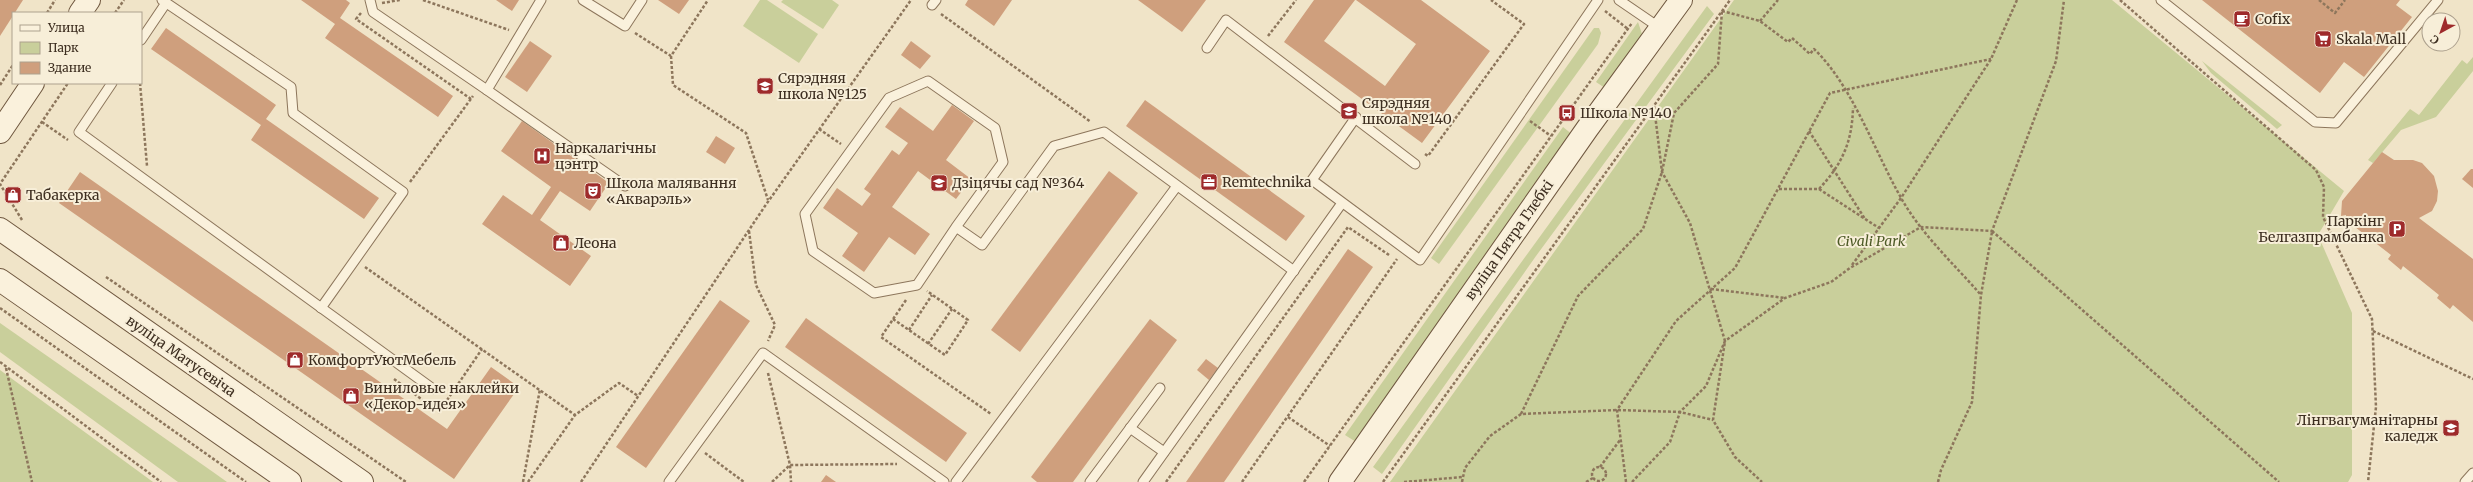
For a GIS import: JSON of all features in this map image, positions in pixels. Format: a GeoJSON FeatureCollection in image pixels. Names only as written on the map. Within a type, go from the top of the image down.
{"type":"FeatureCollection","features":[{"type":"Feature","properties":{"kind":"main road"},"geometry":{"type":"LineString","coordinates":[[81,12],[89,0]]}},
{"type":"Feature","properties":{"kind":"main road","name":"вуліца Пятра Глебкі"},"geometry":{"type":"LineString","coordinates":[[1340,482],[1681,0]]}},
{"type":"Feature","properties":{"kind":"main road"},"geometry":{"type":"LineString","coordinates":[[0,132],[9,112],[32,84]]}},
{"type":"Feature","properties":{"kind":"main road","name":"вуліца Матусевіча"},"geometry":{"type":"LineString","coordinates":[[0,229],[362,482]]}},
{"type":"Feature","properties":{"kind":"main road"},"geometry":{"type":"LineString","coordinates":[[0,280],[290,482]]}},
{"type":"Feature","properties":{"kind":"lane"},"geometry":{"type":"LineString","coordinates":[[370,0],[373,12],[625,186]]}},
{"type":"Feature","properties":{"kind":"lane"},"geometry":{"type":"LineString","coordinates":[[484,88],[540,0]]}},
{"type":"Feature","properties":{"kind":"lane"},"geometry":{"type":"LineString","coordinates":[[584,0],[625,26],[642,0]]}},
{"type":"Feature","properties":{"kind":"lane"},"geometry":{"type":"LineString","coordinates":[[1619,0],[1639,12],[1660,28]]}},
{"type":"Feature","properties":{"kind":"lane"},"geometry":{"type":"LineString","coordinates":[[2161,0],[2315,122],[2336,123],[2438,0]]}},
{"type":"Feature","properties":{"kind":"lane"},"geometry":{"type":"LineString","coordinates":[[142,38],[164,1],[291,87],[293,113],[403,192],[321,308]]}},
{"type":"Feature","properties":{"kind":"lane"},"geometry":{"type":"LineString","coordinates":[[1356,117],[1312,180],[1420,260],[1597,2]]}},
{"type":"Feature","properties":{"kind":"lane"},"geometry":{"type":"LineString","coordinates":[[1206,48],[1226,20],[1356,117],[1415,164]]}},
{"type":"Feature","properties":{"kind":"lane"},"geometry":{"type":"LineString","coordinates":[[928,81],[995,128],[1002,162],[956,227],[917,284],[874,293],[813,251],[805,214],[889,98],[928,81]]}},
{"type":"Feature","properties":{"kind":"lane"},"geometry":{"type":"LineString","coordinates":[[111,84],[79,132],[433,389]]}},
{"type":"Feature","properties":{"kind":"lane"},"geometry":{"type":"LineString","coordinates":[[956,227],[982,245],[1054,146],[1104,132],[1294,271]]}},
{"type":"Feature","properties":{"kind":"lane"},"geometry":{"type":"LineString","coordinates":[[956,482],[1177,186]]}},
{"type":"Feature","properties":{"kind":"lane"},"geometry":{"type":"LineString","coordinates":[[1143,482],[1342,203]]}},
{"type":"Feature","properties":{"kind":"lane"},"geometry":{"type":"LineString","coordinates":[[669,482],[763,353],[944,482]]}},
{"type":"Feature","properties":{"kind":"lane"},"geometry":{"type":"LineString","coordinates":[[1090,482],[1160,388]]}},
{"type":"Feature","properties":{"kind":"lane"},"geometry":{"type":"LineString","coordinates":[[1130,428],[1164,452]]}},
{"type":"Feature","properties":{"kind":"lane"},"geometry":{"type":"LineString","coordinates":[[2465,482],[2473,472]]}},
{"type":"Feature","properties":{"kind":"path"},"geometry":{"type":"LineString","coordinates":[[48,12],[55,0]]}},
{"type":"Feature","properties":{"kind":"path"},"geometry":{"type":"LineString","coordinates":[[116,12],[124,0]]}},
{"type":"Feature","properties":{"kind":"path"},"geometry":{"type":"LineString","coordinates":[[423,0],[515,32]]}},
{"type":"Feature","properties":{"kind":"path"},"geometry":{"type":"LineString","coordinates":[[708,0],[671,56],[673,85],[746,133],[768,201]]}},
{"type":"Feature","properties":{"kind":"path"},"geometry":{"type":"LineString","coordinates":[[581,482],[768,201],[911,0]]}},
{"type":"Feature","properties":{"kind":"path"},"geometry":{"type":"LineString","coordinates":[[1267,38],[1296,0]]}},
{"type":"Feature","properties":{"kind":"path"},"geometry":{"type":"LineString","coordinates":[[1421,152],[1428,156],[1524,24],[1491,0]]}},
{"type":"Feature","properties":{"kind":"path"},"geometry":{"type":"LineString","coordinates":[[1383,482],[1730,0]]}},
{"type":"Feature","properties":{"kind":"path"},"geometry":{"type":"LineString","coordinates":[[1760,21],[1778,0]]}},
{"type":"Feature","properties":{"kind":"path"},"geometry":{"type":"LineString","coordinates":[[1850,268],[1901,198],[1991,59],[2018,0]]}},
{"type":"Feature","properties":{"kind":"path"},"geometry":{"type":"LineString","coordinates":[[1938,482],[1940,470],[1972,402],[1981,295],[1992,231],[2056,61],[2064,0]]}},
{"type":"Feature","properties":{"kind":"path"},"geometry":{"type":"LineString","coordinates":[[2120,0],[2316,170],[2324,187],[2323,217],[2372,319],[2376,406],[2368,482]]}},
{"type":"Feature","properties":{"kind":"path"},"geometry":{"type":"LineString","coordinates":[[2318,0],[2335,13],[2345,0]]}},
{"type":"Feature","properties":{"kind":"path"},"geometry":{"type":"LineString","coordinates":[[1597,2],[1628,29]]}},
{"type":"Feature","properties":{"kind":"path"},"geometry":{"type":"LineString","coordinates":[[1722,11],[1760,21],[1788,42],[1792,38],[1810,54],[1814,49],[1826,60],[1846,91],[1901,198],[1921,227],[1981,295]]}},
{"type":"Feature","properties":{"kind":"path"},"geometry":{"type":"LineString","coordinates":[[1462,482],[1465,468],[1490,436],[1521,414],[1578,296],[1643,229],[1662,172],[1674,113],[1718,64],[1722,11]]}},
{"type":"Feature","properties":{"kind":"path"},"geometry":{"type":"LineString","coordinates":[[940,12],[1077,111]]}},
{"type":"Feature","properties":{"kind":"path"},"geometry":{"type":"LineString","coordinates":[[1304,482],[1639,12]]}},
{"type":"Feature","properties":{"kind":"path"},"geometry":{"type":"LineString","coordinates":[[625,26],[671,56]]}},
{"type":"Feature","properties":{"kind":"path"},"geometry":{"type":"LineString","coordinates":[[1626,482],[1617,410],[1676,321],[1736,268],[1830,93],[1846,91],[1991,59]]}},
{"type":"Feature","properties":{"kind":"path"},"geometry":{"type":"LineString","coordinates":[[0,85],[12,67]]}},
{"type":"Feature","properties":{"kind":"path"},"geometry":{"type":"LineString","coordinates":[[23,220],[0,184],[67,84]]}},
{"type":"Feature","properties":{"kind":"path"},"geometry":{"type":"LineString","coordinates":[[140,84],[148,182]]}},
{"type":"Feature","properties":{"kind":"path"},"geometry":{"type":"LineString","coordinates":[[417,173],[484,88]]}},
{"type":"Feature","properties":{"kind":"path"},"geometry":{"type":"LineString","coordinates":[[1654,106],[1662,172],[1690,223],[1711,289],[1725,341],[1713,420],[1735,457],[1762,482]]}},
{"type":"Feature","properties":{"kind":"path"},"geometry":{"type":"LineString","coordinates":[[1819,189],[1834,173],[1852,132],[1853,107]]}},
{"type":"Feature","properties":{"kind":"path"},"geometry":{"type":"LineString","coordinates":[[1520,114],[1551,136]]}},
{"type":"Feature","properties":{"kind":"path"},"geometry":{"type":"LineString","coordinates":[[42,122],[60,134]]}},
{"type":"Feature","properties":{"kind":"path"},"geometry":{"type":"LineString","coordinates":[[819,128],[851,151]]}},
{"type":"Feature","properties":{"kind":"path"},"geometry":{"type":"LineString","coordinates":[[1809,131],[1834,173],[1865,219]]}},
{"type":"Feature","properties":{"kind":"path"},"geometry":{"type":"LineString","coordinates":[[1778,189],[1819,189],[1879,228]]}},
{"type":"Feature","properties":{"kind":"path"},"geometry":{"type":"LineString","coordinates":[[1166,482],[1348,227],[1396,260]]}},
{"type":"Feature","properties":{"kind":"path"},"geometry":{"type":"LineString","coordinates":[[1632,482],[1670,442],[1680,412],[1706,386],[1725,341],[1786,298],[1831,282],[1850,268],[1921,227],[1992,231],[2279,482]]}},
{"type":"Feature","properties":{"kind":"path"},"geometry":{"type":"LineString","coordinates":[[1242,482],[1404,249]]}},
{"type":"Feature","properties":{"kind":"path"},"geometry":{"type":"LineString","coordinates":[[356,260],[575,415]]}},
{"type":"Feature","properties":{"kind":"path"},"geometry":{"type":"LineString","coordinates":[[102,274],[406,482]]}},
{"type":"Feature","properties":{"kind":"path"},"geometry":{"type":"LineString","coordinates":[[893,319],[945,355],[968,320],[917,284],[893,319],[881,337],[1002,421]]}},
{"type":"Feature","properties":{"kind":"path"},"geometry":{"type":"LineString","coordinates":[[1711,289],[1786,298]]}},
{"type":"Feature","properties":{"kind":"path"},"geometry":{"type":"LineString","coordinates":[[909,330],[932,295]]}},
{"type":"Feature","properties":{"kind":"path"},"geometry":{"type":"LineString","coordinates":[[0,308],[246,482]]}},
{"type":"Feature","properties":{"kind":"path"},"geometry":{"type":"LineString","coordinates":[[928,344],[952,308]]}},
{"type":"Feature","properties":{"kind":"path"},"geometry":{"type":"LineString","coordinates":[[2372,330],[2473,379]]}},
{"type":"Feature","properties":{"kind":"path"},"geometry":{"type":"LineString","coordinates":[[0,362],[161,482]]}},
{"type":"Feature","properties":{"kind":"path"},"geometry":{"type":"LineString","coordinates":[[6,367],[32,482]]}},
{"type":"Feature","properties":{"kind":"path"},"geometry":{"type":"LineString","coordinates":[[528,482],[575,415],[619,383],[638,396]]}},
{"type":"Feature","properties":{"kind":"path"},"geometry":{"type":"LineString","coordinates":[[522,482],[540,389]]}},
{"type":"Feature","properties":{"kind":"path"},"geometry":{"type":"LineString","coordinates":[[1521,414],[1617,410],[1680,412],[1713,420]]}},
{"type":"Feature","properties":{"kind":"path"},"geometry":{"type":"LineString","coordinates":[[1288,417],[1330,446]]}},
{"type":"Feature","properties":{"kind":"path"},"geometry":{"type":"LineString","coordinates":[[1594,478],[1592,471],[1600,467],[1620,440]]}},
{"type":"Feature","properties":{"kind":"path"},"geometry":{"type":"LineString","coordinates":[[695,446],[744,482]]}},
{"type":"Feature","properties":{"kind":"path"},"geometry":{"type":"LineString","coordinates":[[772,482],[790,465],[918,464]]}},
{"type":"Feature","properties":{"kind":"path"},"geometry":{"type":"LineString","coordinates":[[1586,482],[1594,478],[1599,480],[1605,476],[1604,470],[1600,467]]}},
{"type":"Feature","properties":{"kind":"path"},"geometry":{"type":"LineString","coordinates":[[1404,482],[1463,477]]}},
{"type":"Feature","properties":{"kind":"green space"},"geometry":{"type":"Polygon","coordinates":[[[760,0],[767,0],[818,34],[799,63],[743,26],[760,0]]]}},
{"type":"Feature","properties":{"kind":"green space"},"geometry":{"type":"Polygon","coordinates":[[[783,0],[832,0],[839,5],[823,29],[781,2],[783,0]]]}},
{"type":"Feature","properties":{"kind":"green space","name":"Civali Park"},"geometry":{"type":"Polygon","coordinates":[[[1734,0],[2112,0],[2344,191],[2318,235],[2352,313],[2352,475],[2348,482],[1390,482],[1734,0]]]}},
{"type":"Feature","properties":{"kind":"green space"},"geometry":{"type":"Polygon","coordinates":[[[1707,6],[1714,14],[1536,256],[1382,474],[1373,467],[1707,6]]]}},
{"type":"Feature","properties":{"kind":"green space"},"geometry":{"type":"Polygon","coordinates":[[[1638,22],[1642,34],[1641,43],[1608,90],[1596,82],[1638,22]]]}},
{"type":"Feature","properties":{"kind":"green space"},"geometry":{"type":"Polygon","coordinates":[[[1594,28],[1599,28],[1601,33],[1598,44],[1439,264],[1431,258],[1594,28]]]}},
{"type":"Feature","properties":{"kind":"green space"},"geometry":{"type":"Polygon","coordinates":[[[2473,57],[2473,71],[2436,117],[2401,130],[2373,163],[2368,160],[2410,109],[2419,115],[2462,60],[2467,64],[2473,57]]]}},
{"type":"Feature","properties":{"kind":"green space"},"geometry":{"type":"Polygon","coordinates":[[[2202,61],[2282,125],[2277,129],[2211,73],[2202,61]]]}},
{"type":"Feature","properties":{"kind":"green space"},"geometry":{"type":"Polygon","coordinates":[[[1563,127],[1573,135],[1356,442],[1345,435],[1563,127]]]}},
{"type":"Feature","properties":{"kind":"green space"},"geometry":{"type":"Polygon","coordinates":[[[0,323],[227,482],[178,482],[0,352],[0,323]]]}},
{"type":"Feature","properties":{"kind":"green space"},"geometry":{"type":"Polygon","coordinates":[[[0,370],[153,482],[0,482],[0,370]]]}},
{"type":"Feature","properties":{"kind":"building"},"geometry":{"type":"Polygon","coordinates":[[[0,0],[23,0],[15,12],[12,12],[12,17],[0,36],[0,0]]]}},
{"type":"Feature","properties":{"kind":"building"},"geometry":{"type":"Polygon","coordinates":[[[301,0],[346,0],[350,3],[340,18],[453,96],[438,117],[325,38],[335,24],[301,0]]]}},
{"type":"Feature","properties":{"kind":"building"},"geometry":{"type":"Polygon","coordinates":[[[496,0],[519,0],[512,11],[496,0]]]}},
{"type":"Feature","properties":{"kind":"building"},"geometry":{"type":"Polygon","coordinates":[[[658,0],[689,0],[679,14],[658,0]]]}},
{"type":"Feature","properties":{"kind":"building"},"geometry":{"type":"Polygon","coordinates":[[[968,0],[1012,0],[994,26],[965,5],[968,0]]]}},
{"type":"Feature","properties":{"kind":"building"},"geometry":{"type":"Polygon","coordinates":[[[1138,0],[1206,0],[1182,32],[1138,0]]]}},
{"type":"Feature","properties":{"kind":"building"},"geometry":{"type":"Polygon","coordinates":[[[1314,0],[1355,0],[1324,41],[1385,86],[1416,44],[1356,0],[1421,0],[1490,51],[1422,143],[1284,42],[1314,0]]]}},
{"type":"Feature","properties":{"kind":"building","name":"Skala Mall"},"geometry":{"type":"Polygon","coordinates":[[[2202,0],[2400,0],[2396,5],[2412,17],[2364,77],[2344,62],[2320,93],[2202,0]]]}},
{"type":"Feature","properties":{"kind":"building"},"geometry":{"type":"Polygon","coordinates":[[[166,28],[276,105],[266,119],[379,198],[364,219],[251,140],[261,125],[151,49],[166,28]]]}},
{"type":"Feature","properties":{"kind":"building"},"geometry":{"type":"Polygon","coordinates":[[[530,41],[552,56],[527,92],[505,77],[530,41]]]}},
{"type":"Feature","properties":{"kind":"building"},"geometry":{"type":"Polygon","coordinates":[[[911,41],[931,56],[920,69],[901,55],[911,41]]]}},
{"type":"Feature","properties":{"kind":"building"},"geometry":{"type":"Polygon","coordinates":[[[1145,100],[1305,216],[1286,241],[1126,126],[1145,100]]]}},
{"type":"Feature","properties":{"kind":"building"},"geometry":{"type":"Polygon","coordinates":[[[952,105],[974,121],[946,160],[971,179],[956,199],[918,171],[892,207],[930,234],[915,255],[889,237],[864,272],[842,256],[858,233],[823,208],[837,188],[862,206],[871,194],[864,189],[892,150],[899,155],[908,143],[885,127],[900,107],[933,131],[952,105]]]}},
{"type":"Feature","properties":{"kind":"building"},"geometry":{"type":"Polygon","coordinates":[[[522,121],[609,183],[590,211],[560,191],[540,220],[591,256],[570,286],[482,224],[503,195],[532,215],[551,187],[501,151],[522,121]]]}},
{"type":"Feature","properties":{"kind":"building"},"geometry":{"type":"Polygon","coordinates":[[[716,136],[735,148],[725,164],[706,152],[716,136]]]}},
{"type":"Feature","properties":{"kind":"building","name":"Паркінг Белгазпрамбанка"},"geometry":{"type":"Polygon","coordinates":[[[2382,152],[2394,160],[2413,160],[2422,163],[2434,176],[2438,191],[2437,201],[2432,211],[2419,218],[2473,259],[2473,322],[2453,305],[2450,309],[2437,298],[2439,295],[2403,266],[2401,270],[2388,259],[2391,255],[2346,220],[2346,215],[2341,216],[2342,201],[2382,152]]]}},
{"type":"Feature","properties":{"kind":"building"},"geometry":{"type":"Polygon","coordinates":[[[2471,169],[2473,169],[2473,188],[2462,179],[2471,169]]]}},
{"type":"Feature","properties":{"kind":"building"},"geometry":{"type":"Polygon","coordinates":[[[1109,171],[1138,193],[1020,352],[991,330],[1109,171]]]}},
{"type":"Feature","properties":{"kind":"building"},"geometry":{"type":"Polygon","coordinates":[[[80,172],[447,429],[491,367],[519,387],[454,479],[59,203],[80,172]]]}},
{"type":"Feature","properties":{"kind":"building"},"geometry":{"type":"Polygon","coordinates":[[[1348,249],[1373,267],[1224,482],[1186,482],[1348,249]]]}},
{"type":"Feature","properties":{"kind":"building"},"geometry":{"type":"Polygon","coordinates":[[[720,300],[750,321],[646,468],[616,447],[720,300]]]}},
{"type":"Feature","properties":{"kind":"building"},"geometry":{"type":"Polygon","coordinates":[[[806,318],[967,433],[946,462],[785,347],[806,318]]]}},
{"type":"Feature","properties":{"kind":"building"},"geometry":{"type":"Polygon","coordinates":[[[1150,319],[1177,340],[1073,482],[1037,482],[1031,477],[1150,319]]]}},
{"type":"Feature","properties":{"kind":"building"},"geometry":{"type":"Polygon","coordinates":[[[1206,359],[1218,368],[1209,380],[1197,370],[1206,359]]]}},
{"type":"Feature","properties":{"kind":"building"},"geometry":{"type":"Polygon","coordinates":[[[826,475],[836,482],[821,482],[826,475]]]}},
{"type":"Feature","properties":{"kind":"place","name":"Cofix"},"geometry":{"type":"Point","coordinates":[2242,19]}},
{"type":"Feature","properties":{"kind":"place","name":"Skala Mall"},"geometry":{"type":"Point","coordinates":[2323,39]}},
{"type":"Feature","properties":{"kind":"place","name":"Сярэдняя школа №125"},"geometry":{"type":"Point","coordinates":[765,86]}},
{"type":"Feature","properties":{"kind":"place","name":"Сярэдняя школа №140"},"geometry":{"type":"Point","coordinates":[1349,111]}},
{"type":"Feature","properties":{"kind":"place","name":"Школа №140"},"geometry":{"type":"Point","coordinates":[1567,113]}},
{"type":"Feature","properties":{"kind":"place","name":"Наркалагічны цэнтр"},"geometry":{"type":"Point","coordinates":[542,156]}},
{"type":"Feature","properties":{"kind":"place","name":"Remtechnika"},"geometry":{"type":"Point","coordinates":[1209,182]}},
{"type":"Feature","properties":{"kind":"place","name":"Дзіцячы сад №364"},"geometry":{"type":"Point","coordinates":[939,183]}},
{"type":"Feature","properties":{"kind":"place","name":"Школа малявання «Акварэль»"},"geometry":{"type":"Point","coordinates":[593,191]}},
{"type":"Feature","properties":{"kind":"place","name":"Табакерка"},"geometry":{"type":"Point","coordinates":[13,195]}},
{"type":"Feature","properties":{"kind":"place","name":"Паркінг Белгазпрамбанка"},"geometry":{"type":"Point","coordinates":[2397,229]}},
{"type":"Feature","properties":{"kind":"place","name":"Леона"},"geometry":{"type":"Point","coordinates":[561,243]}},
{"type":"Feature","properties":{"kind":"place","name":"КомфортУютМебель"},"geometry":{"type":"Point","coordinates":[295,360]}},
{"type":"Feature","properties":{"kind":"place","name":"Виниловые наклейки «Декор-идея»"},"geometry":{"type":"Point","coordinates":[351,396]}},
{"type":"Feature","properties":{"kind":"place","name":"Лінгвагуманітарны каледж"},"geometry":{"type":"Point","coordinates":[2451,428]}}]}
